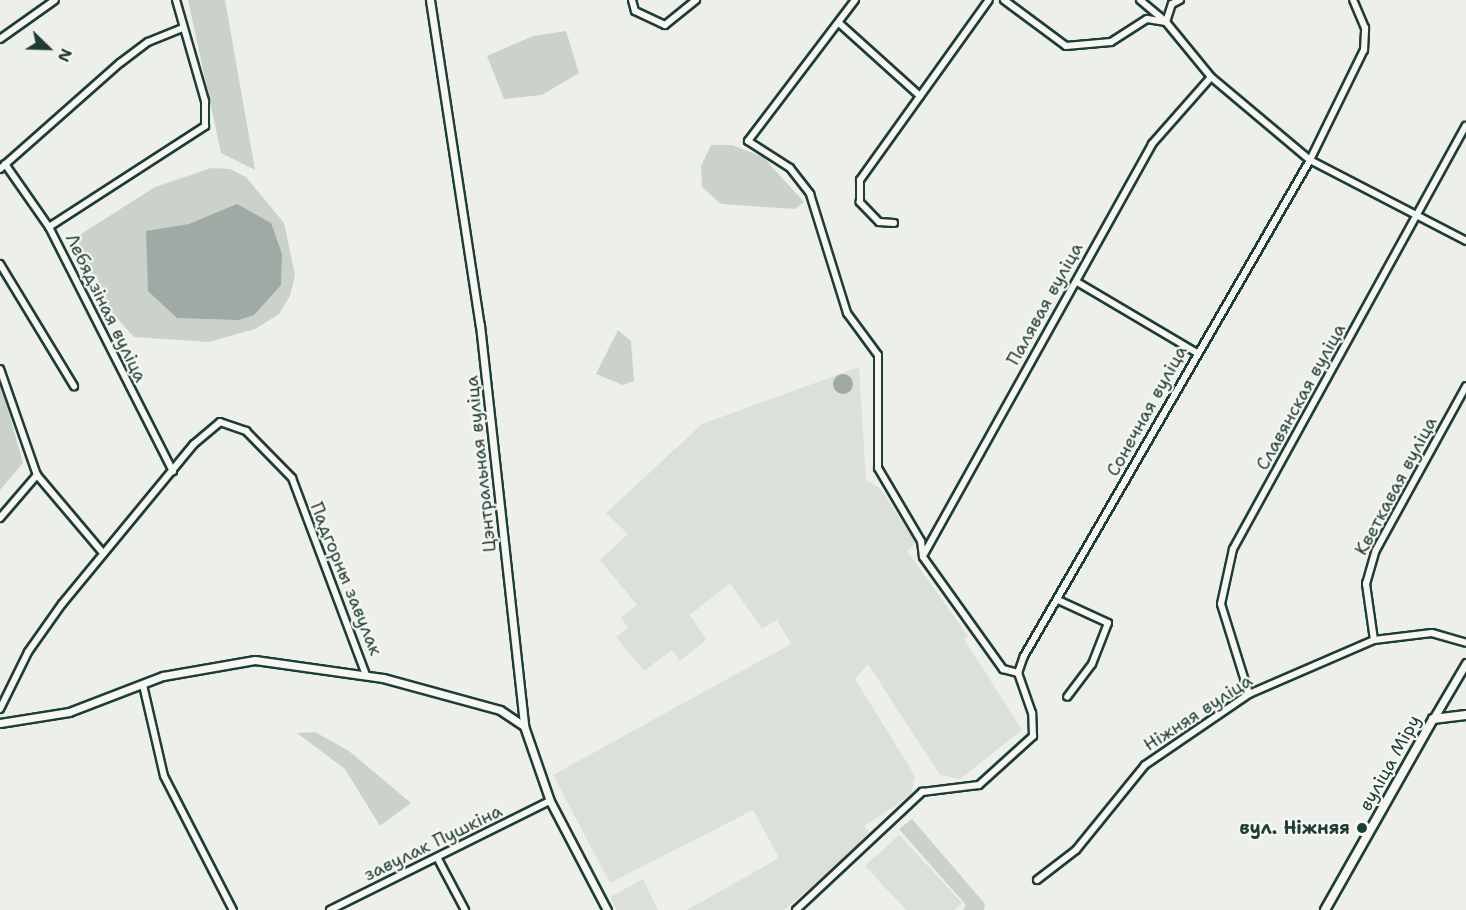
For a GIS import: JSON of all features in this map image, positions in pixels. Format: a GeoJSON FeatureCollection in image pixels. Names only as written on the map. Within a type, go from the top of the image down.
{"type":"FeatureCollection","features":[{"type":"Feature","properties":{"kind":"main road"},"geometry":{"type":"LineString","coordinates":[[1433,719],[1466,715]]}},
{"type":"Feature","properties":{"kind":"main road","name":"вуліца Міру"},"geometry":{"type":"LineString","coordinates":[[1325,910],[1433,719]]}},
{"type":"Feature","properties":{"kind":"street"},"geometry":{"type":"LineString","coordinates":[[0,39],[55,0]]}},
{"type":"Feature","properties":{"kind":"street"},"geometry":{"type":"LineString","coordinates":[[49,227],[205,126],[208,117],[176,0]]}},
{"type":"Feature","properties":{"kind":"street","name":"Цэнтральная вуліца"},"geometry":{"type":"LineString","coordinates":[[430,0],[480,325],[524,726],[550,801],[607,910]]}},
{"type":"Feature","properties":{"kind":"street"},"geometry":{"type":"LineString","coordinates":[[632,0],[635,11],[665,25],[696,0]]}},
{"type":"Feature","properties":{"kind":"street"},"geometry":{"type":"LineString","coordinates":[[796,910],[922,792],[938,786],[959,791],[979,785],[1028,744],[1035,727],[1018,673],[1003,669],[923,557],[921,541],[878,468],[878,355],[848,313],[810,194],[790,168],[748,141],[855,0]]}},
{"type":"Feature","properties":{"kind":"street"},"geometry":{"type":"LineString","coordinates":[[894,224],[879,222],[860,202],[860,180],[989,0]]}},
{"type":"Feature","properties":{"kind":"street"},"geometry":{"type":"LineString","coordinates":[[1004,0],[1066,46],[1111,42],[1147,18],[1166,22]]}},
{"type":"Feature","properties":{"kind":"street"},"geometry":{"type":"LineString","coordinates":[[1140,0],[1166,22],[1211,77],[1310,160],[1466,241]]}},
{"type":"Feature","properties":{"kind":"street"},"geometry":{"type":"LineString","coordinates":[[1166,22],[1172,4],[1180,0]]}},
{"type":"Feature","properties":{"kind":"street","name":"Сонечная вуліца"},"geometry":{"type":"LineString","coordinates":[[1018,673],[1197,352],[1310,160],[1364,50],[1365,28],[1353,0]]}},
{"type":"Feature","properties":{"kind":"street"},"geometry":{"type":"LineString","coordinates":[[839,23],[920,96]]}},
{"type":"Feature","properties":{"kind":"street"},"geometry":{"type":"LineString","coordinates":[[2,166],[120,63],[148,42],[183,28]]}},
{"type":"Feature","properties":{"kind":"street","name":"Палявая вуліца"},"geometry":{"type":"LineString","coordinates":[[923,557],[1152,144],[1211,77]]}},
{"type":"Feature","properties":{"kind":"street","name":"Славянская вуліца"},"geometry":{"type":"LineString","coordinates":[[1249,694],[1221,604],[1233,549],[1419,216],[1466,126]]}},
{"type":"Feature","properties":{"kind":"street","name":"Лебядзіная вуліца"},"geometry":{"type":"LineString","coordinates":[[2,166],[49,227],[173,471]]}},
{"type":"Feature","properties":{"kind":"street"},"geometry":{"type":"LineString","coordinates":[[0,264],[74,386]]}},
{"type":"Feature","properties":{"kind":"street"},"geometry":{"type":"LineString","coordinates":[[1077,282],[1197,352]]}},
{"type":"Feature","properties":{"kind":"street"},"geometry":{"type":"LineString","coordinates":[[0,369],[38,475],[103,553]]}},
{"type":"Feature","properties":{"kind":"street","name":"Кветкавая вуліца"},"geometry":{"type":"LineString","coordinates":[[1374,640],[1366,603],[1372,559],[1466,386]]}},
{"type":"Feature","properties":{"kind":"street","name":"Падгорны завулак"},"geometry":{"type":"LineString","coordinates":[[173,471],[210,428],[220,422],[233,423],[287,470],[366,675]]}},
{"type":"Feature","properties":{"kind":"street"},"geometry":{"type":"LineString","coordinates":[[0,709],[28,652],[103,553],[173,471]]}},
{"type":"Feature","properties":{"kind":"street"},"geometry":{"type":"LineString","coordinates":[[0,518],[38,475]]}},
{"type":"Feature","properties":{"kind":"street"},"geometry":{"type":"LineString","coordinates":[[1058,600],[1108,623],[1092,664],[1067,697]]}},
{"type":"Feature","properties":{"kind":"street","name":"Ніжняя вуліца"},"geometry":{"type":"LineString","coordinates":[[1037,880],[1077,850],[1145,765],[1249,694],[1374,640],[1432,633],[1452,637],[1466,643]]}},
{"type":"Feature","properties":{"kind":"street"},"geometry":{"type":"LineString","coordinates":[[0,723],[69,712],[173,674],[255,660],[366,675],[500,710],[524,726]]}},
{"type":"Feature","properties":{"kind":"street","name":"вуліца Міру"},"geometry":{"type":"LineString","coordinates":[[1433,719],[1466,663]]}},
{"type":"Feature","properties":{"kind":"street"},"geometry":{"type":"LineString","coordinates":[[143,685],[164,776],[233,910]]}},
{"type":"Feature","properties":{"kind":"street","name":"завулак Пушкіна"},"geometry":{"type":"LineString","coordinates":[[330,910],[345,907],[550,801]]}},
{"type":"Feature","properties":{"kind":"street"},"geometry":{"type":"LineString","coordinates":[[438,859],[465,910]]}},
{"type":"Feature","properties":{"kind":"shaded area"},"geometry":{"type":"Polygon","coordinates":[[[188,0],[225,0],[255,170],[221,153],[188,0]]]}},
{"type":"Feature","properties":{"kind":"shaded area"},"geometry":{"type":"Polygon","coordinates":[[[566,31],[579,73],[542,95],[504,99],[487,56],[533,36],[566,31]]]}},
{"type":"Feature","properties":{"kind":"shaded area"},"geometry":{"type":"Polygon","coordinates":[[[711,145],[732,145],[763,157],[804,202],[795,209],[721,204],[702,187],[701,166],[711,145]]]}},
{"type":"Feature","properties":{"kind":"shaded area"},"geometry":{"type":"Polygon","coordinates":[[[211,168],[230,169],[246,177],[284,223],[295,275],[290,296],[279,314],[255,329],[209,342],[134,337],[85,282],[78,236],[155,187],[211,168]]]}},
{"type":"Feature","properties":{"kind":"shaded area"},"geometry":{"type":"Polygon","coordinates":[[[237,204],[271,223],[282,254],[281,285],[254,315],[239,320],[177,318],[148,291],[146,231],[189,224],[237,204]]]}},
{"type":"Feature","properties":{"kind":"shaded area"},"geometry":{"type":"Polygon","coordinates":[[[618,330],[631,341],[634,381],[623,385],[596,374],[618,330]]]}},
{"type":"Feature","properties":{"kind":"shaded area"},"geometry":{"type":"Polygon","coordinates":[[[859,367],[866,480],[880,488],[916,543],[907,551],[968,636],[964,639],[1022,730],[960,779],[940,775],[868,664],[855,679],[915,776],[911,795],[864,826],[869,832],[854,850],[784,910],[687,910],[779,858],[753,810],[610,883],[553,775],[791,644],[777,620],[762,629],[730,583],[690,615],[706,640],[680,661],[672,650],[644,671],[616,637],[628,627],[621,618],[637,605],[600,560],[628,534],[606,513],[702,424],[859,367]]]}},
{"type":"Feature","properties":{"kind":"shaded area"},"geometry":{"type":"Polygon","coordinates":[[[839,374],[847,374],[853,380],[853,388],[847,394],[839,394],[833,388],[833,380],[839,374]]]}},
{"type":"Feature","properties":{"kind":"shaded area"},"geometry":{"type":"Polygon","coordinates":[[[0,380],[23,463],[0,490],[0,380]]]}},
{"type":"Feature","properties":{"kind":"shaded area"},"geometry":{"type":"Polygon","coordinates":[[[315,732],[349,751],[411,803],[380,826],[345,769],[297,733],[315,732]]]}},
{"type":"Feature","properties":{"kind":"shaded area"},"geometry":{"type":"Polygon","coordinates":[[[912,819],[985,904],[984,910],[963,910],[966,905],[899,829],[912,819]]]}},
{"type":"Feature","properties":{"kind":"shaded area"},"geometry":{"type":"Polygon","coordinates":[[[899,835],[962,903],[955,910],[906,910],[865,866],[899,835]]]}},
{"type":"Feature","properties":{"kind":"shaded area"},"geometry":{"type":"Polygon","coordinates":[[[643,879],[658,910],[617,910],[610,897],[643,879]]]}},
{"type":"Feature","properties":{"kind":"place","name":"вул. Ніжняя"},"geometry":{"type":"Point","coordinates":[1362,828]}}]}
